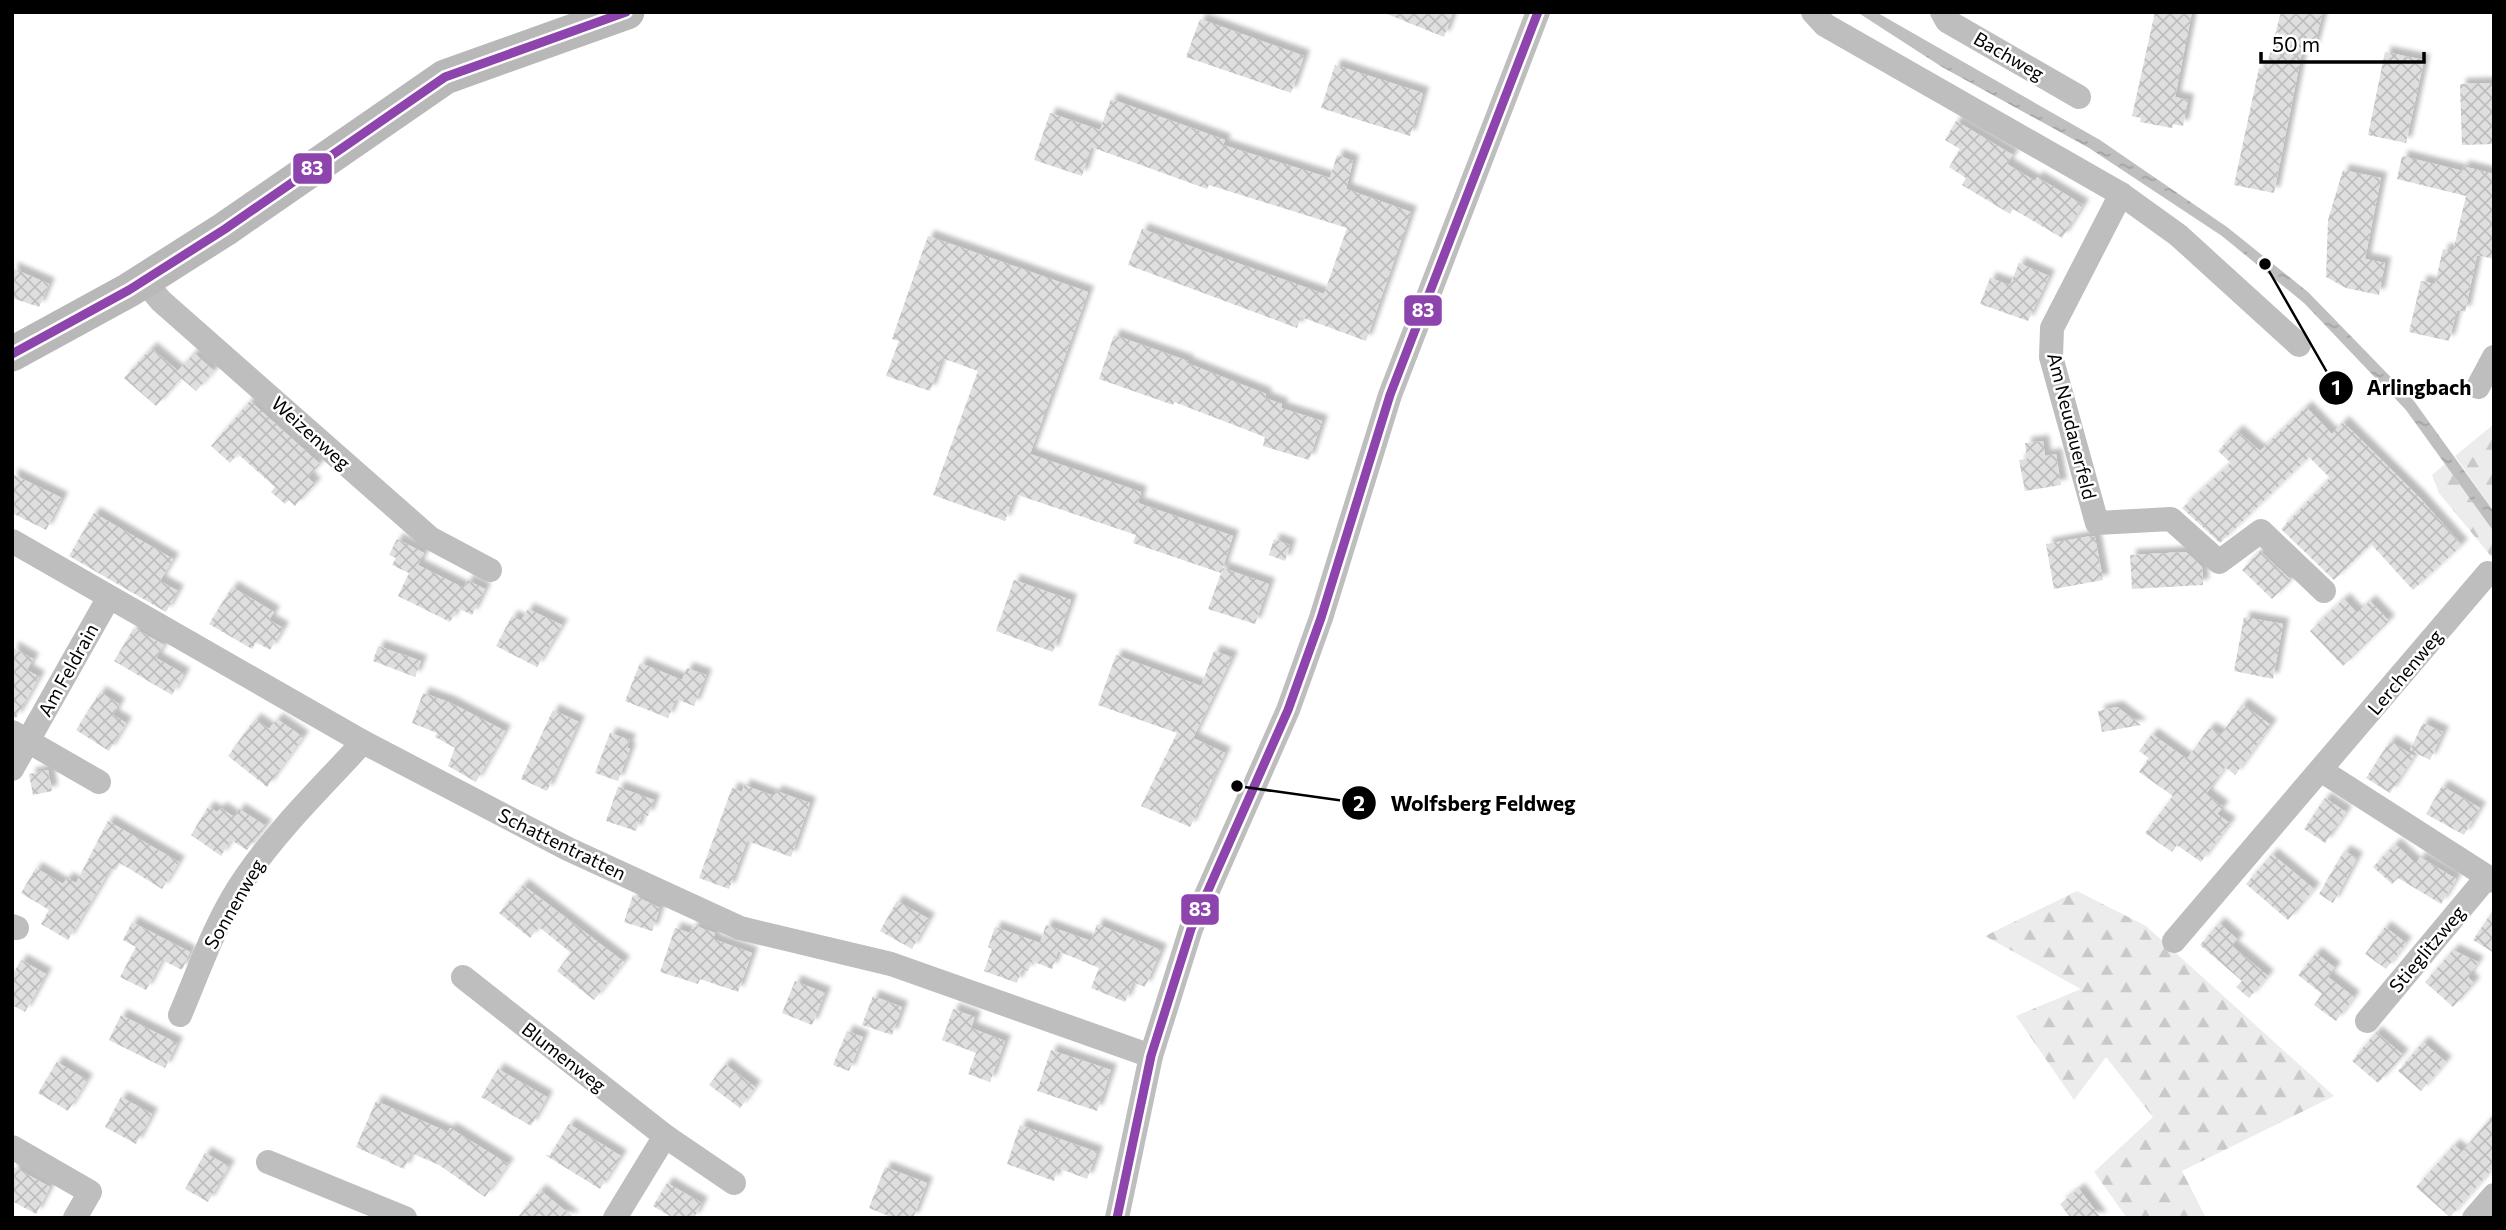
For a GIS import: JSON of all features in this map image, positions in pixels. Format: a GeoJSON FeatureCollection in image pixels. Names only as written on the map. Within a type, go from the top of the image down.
{"type":"FeatureCollection","features":[{"type":"Feature","properties":{"kind":"main road"},"geometry":{"type":"LineString","coordinates":[[12,354],[144,281],[225,229],[445,76],[627,12]]}},
{"type":"Feature","properties":{"kind":"street"},"geometry":{"type":"LineString","coordinates":[[1117,1218],[1151,1056],[1191,929],[1288,710],[1321,618],[1390,395],[1538,12]]}},
{"type":"Feature","properties":{"kind":"street"},"geometry":{"type":"LineString","coordinates":[[1813,12],[1825,25],[1928,86],[2121,194],[2178,235],[2299,345]]}},
{"type":"Feature","properties":{"kind":"street","name":"Bachweg"},"geometry":{"type":"LineString","coordinates":[[1942,12],[1947,21],[2079,97]]}},
{"type":"Feature","properties":{"kind":"street","name":"Am Neudauerfeld"},"geometry":{"type":"LineString","coordinates":[[2121,194],[2052,328],[2051,357],[2097,523],[2171,519],[2219,562],[2261,531],[2323,591]]}},
{"type":"Feature","properties":{"kind":"street","name":"Weizenweg"},"geometry":{"type":"LineString","coordinates":[[144,281],[161,301],[291,414],[382,498],[430,538],[490,570]]}},
{"type":"Feature","properties":{"kind":"street"},"geometry":{"type":"LineString","coordinates":[[2478,387],[2494,357]]}},
{"type":"Feature","properties":{"kind":"street","name":"Schattentratten"},"geometry":{"type":"LineString","coordinates":[[12,541],[363,742],[568,849],[740,928],[891,964],[1151,1056]]}},
{"type":"Feature","properties":{"kind":"street","name":"Lerchenweg"},"geometry":{"type":"LineString","coordinates":[[2174,941],[2322,771],[2488,573]]}},
{"type":"Feature","properties":{"kind":"street","name":"Am Feldrain"},"geometry":{"type":"LineString","coordinates":[[12,769],[20,737],[108,598]]}},
{"type":"Feature","properties":{"kind":"street"},"geometry":{"type":"LineString","coordinates":[[20,737],[99,782]]}},
{"type":"Feature","properties":{"kind":"street","name":"Sonnenweg"},"geometry":{"type":"LineString","coordinates":[[180,1015],[220,922],[245,877],[270,844],[363,742]]}},
{"type":"Feature","properties":{"kind":"street"},"geometry":{"type":"LineString","coordinates":[[2322,771],[2490,879]]}},
{"type":"Feature","properties":{"kind":"street","name":"Stieglitzweg"},"geometry":{"type":"LineString","coordinates":[[2367,1021],[2490,879]]}},
{"type":"Feature","properties":{"kind":"street","name":"Blumenweg"},"geometry":{"type":"LineString","coordinates":[[463,977],[665,1136],[734,1183]]}},
{"type":"Feature","properties":{"kind":"street"},"geometry":{"type":"LineString","coordinates":[[615,1218],[665,1136]]}},
{"type":"Feature","properties":{"kind":"street"},"geometry":{"type":"LineString","coordinates":[[12,1147],[90,1192],[75,1218]]}},
{"type":"Feature","properties":{"kind":"street"},"geometry":{"type":"LineString","coordinates":[[268,1162],[405,1218]]}},
{"type":"Feature","properties":{"kind":"street"},"geometry":{"type":"LineString","coordinates":[[2473,1218],[2494,1195]]}},
{"type":"Feature","properties":{"kind":"green space"},"geometry":{"type":"Polygon","coordinates":[[[2494,424],[2494,512],[2455,456],[2494,424]]]}},
{"type":"Feature","properties":{"kind":"green space"},"geometry":{"type":"Polygon","coordinates":[[[2445,464],[2494,532],[2494,560],[2439,493],[2432,475],[2445,464]]]}},
{"type":"Feature","properties":{"kind":"green space"},"geometry":{"type":"Polygon","coordinates":[[[2077,891],[2146,926],[2334,1096],[2182,1171],[2206,1218],[2127,1218],[2094,1172],[2153,1117],[2106,1057],[2074,1100],[2016,1016],[2081,989],[1985,936],[2077,891]]]}},
{"type":"Feature","properties":{"kind":"water"},"geometry":{"type":"Polygon","coordinates":[[[1857,12],[1876,12],[2100,140],[2227,227],[2308,292],[2414,401],[2494,512],[2494,532],[2406,410],[2304,303],[2222,236],[2089,148],[1942,67],[1857,12]]]}},
{"type":"Feature","properties":{"kind":"building"},"geometry":{"type":"Polygon","coordinates":[[[1382,12],[1453,12],[1444,37],[1382,12]]]}},
{"type":"Feature","properties":{"kind":"building"},"geometry":{"type":"Polygon","coordinates":[[[2155,12],[2192,12],[2175,97],[2188,100],[2183,126],[2173,124],[2172,128],[2140,122],[2141,118],[2132,116],[2155,12]]]}},
{"type":"Feature","properties":{"kind":"building"},"geometry":{"type":"Polygon","coordinates":[[[2281,12],[2323,12],[2313,50],[2303,47],[2274,193],[2234,185],[2259,68],[2266,69],[2281,12]]]}},
{"type":"Feature","properties":{"kind":"building"},"geometry":{"type":"Polygon","coordinates":[[[1200,19],[1304,56],[1291,93],[1186,57],[1200,19]]]}},
{"type":"Feature","properties":{"kind":"building"},"geometry":{"type":"Polygon","coordinates":[[[2385,52],[2424,60],[2406,143],[2368,135],[2385,52]]]}},
{"type":"Feature","properties":{"kind":"building"},"geometry":{"type":"Polygon","coordinates":[[[1335,65],[1423,93],[1410,136],[1321,108],[1335,65]]]}},
{"type":"Feature","properties":{"kind":"building"},"geometry":{"type":"Polygon","coordinates":[[[2494,83],[2494,144],[2462,145],[2460,84],[2494,83]]]}},
{"type":"Feature","properties":{"kind":"building"},"geometry":{"type":"Polygon","coordinates":[[[1111,99],[1225,140],[1223,145],[1330,178],[1337,155],[1353,161],[1346,189],[1411,212],[1366,341],[1301,317],[1297,328],[1128,265],[1142,229],[1324,294],[1347,228],[1209,185],[1207,189],[1091,147],[1082,176],[1034,160],[1050,113],[1100,130],[1111,99]]]}},
{"type":"Feature","properties":{"kind":"building"},"geometry":{"type":"Polygon","coordinates":[[[1956,121],[2013,155],[2007,164],[2035,181],[2037,177],[2083,205],[2062,238],[2013,209],[2010,214],[1962,185],[1966,178],[1949,167],[1960,149],[1945,140],[1956,121]]]}},
{"type":"Feature","properties":{"kind":"building"},"geometry":{"type":"Polygon","coordinates":[[[2402,156],[2463,171],[2462,166],[2494,174],[2494,259],[2477,255],[2465,312],[2457,310],[2449,341],[2409,332],[2421,281],[2435,284],[2443,249],[2453,251],[2466,196],[2397,179],[2402,156]]]}},
{"type":"Feature","properties":{"kind":"building"},"geometry":{"type":"Polygon","coordinates":[[[2343,170],[2381,178],[2365,259],[2385,263],[2379,295],[2346,288],[2326,277],[2328,220],[2343,170]]]}},
{"type":"Feature","properties":{"kind":"building"},"geometry":{"type":"Polygon","coordinates":[[[928,236],[1088,292],[1030,454],[1141,492],[1138,503],[1233,536],[1221,573],[1133,543],[1136,535],[1015,494],[1005,521],[933,495],[978,371],[942,358],[930,391],[886,376],[899,341],[892,339],[928,236]]]}},
{"type":"Feature","properties":{"kind":"building"},"geometry":{"type":"Polygon","coordinates":[[[2019,263],[2049,276],[2028,321],[1980,304],[1990,278],[2010,285],[2019,263]]]}},
{"type":"Feature","properties":{"kind":"building"},"geometry":{"type":"Polygon","coordinates":[[[12,268],[49,284],[39,307],[12,298],[12,268]]]}},
{"type":"Feature","properties":{"kind":"building"},"geometry":{"type":"Polygon","coordinates":[[[1114,335],[1188,361],[1187,363],[1266,394],[1265,398],[1282,404],[1281,408],[1322,421],[1309,460],[1263,446],[1265,437],[1174,402],[1173,405],[1099,379],[1114,335]]]}},
{"type":"Feature","properties":{"kind":"building"},"geometry":{"type":"Polygon","coordinates":[[[151,348],[178,371],[194,353],[214,371],[196,391],[181,378],[156,406],[124,378],[151,348]]]}},
{"type":"Feature","properties":{"kind":"building"},"geometry":{"type":"Polygon","coordinates":[[[250,401],[320,464],[308,477],[315,484],[295,506],[289,500],[285,504],[271,492],[275,487],[238,454],[230,463],[211,446],[250,401]]]}},
{"type":"Feature","properties":{"kind":"building"},"geometry":{"type":"Polygon","coordinates":[[[2306,407],[2332,434],[2343,422],[2418,496],[2462,545],[2413,590],[2371,544],[2334,580],[2281,529],[2330,478],[2309,457],[2220,543],[2182,508],[2231,463],[2218,451],[2237,431],[2260,451],[2306,407]]]}},
{"type":"Feature","properties":{"kind":"building"},"geometry":{"type":"Polygon","coordinates":[[[2043,441],[2045,456],[2056,454],[2061,485],[2025,491],[2019,460],[2027,459],[2025,443],[2043,441]]]}},
{"type":"Feature","properties":{"kind":"building"},"geometry":{"type":"Polygon","coordinates":[[[12,474],[62,498],[46,530],[12,513],[12,474]]]}},
{"type":"Feature","properties":{"kind":"building"},"geometry":{"type":"Polygon","coordinates":[[[94,513],[173,559],[160,581],[178,591],[166,612],[69,556],[94,513]]]}},
{"type":"Feature","properties":{"kind":"building"},"geometry":{"type":"Polygon","coordinates":[[[2095,537],[2103,580],[2054,589],[2046,544],[2095,537]]]}},
{"type":"Feature","properties":{"kind":"building"},"geometry":{"type":"Polygon","coordinates":[[[397,539],[424,553],[418,565],[464,588],[467,580],[485,589],[472,615],[458,608],[450,622],[398,596],[409,573],[392,565],[396,558],[389,555],[397,539]]]}},
{"type":"Feature","properties":{"kind":"building"},"geometry":{"type":"Polygon","coordinates":[[[1274,539],[1290,545],[1285,561],[1269,555],[1274,539]]]}},
{"type":"Feature","properties":{"kind":"building"},"geometry":{"type":"Polygon","coordinates":[[[2260,551],[2291,580],[2272,599],[2242,570],[2260,551]]]}},
{"type":"Feature","properties":{"kind":"building"},"geometry":{"type":"Polygon","coordinates":[[[2186,552],[2202,567],[2203,585],[2132,589],[2130,555],[2186,552]]]}},
{"type":"Feature","properties":{"kind":"building"},"geometry":{"type":"Polygon","coordinates":[[[1223,568],[1269,584],[1255,624],[1208,609],[1223,568]]]}},
{"type":"Feature","properties":{"kind":"building"},"geometry":{"type":"Polygon","coordinates":[[[1014,580],[1071,600],[1053,652],[996,631],[1014,580]]]}},
{"type":"Feature","properties":{"kind":"building"},"geometry":{"type":"Polygon","coordinates":[[[232,587],[274,612],[269,620],[283,628],[270,650],[256,642],[252,649],[209,624],[232,587]]]}},
{"type":"Feature","properties":{"kind":"building"},"geometry":{"type":"Polygon","coordinates":[[[2344,599],[2357,613],[2370,601],[2389,621],[2343,666],[2310,631],[2344,599]]]}},
{"type":"Feature","properties":{"kind":"building"},"geometry":{"type":"Polygon","coordinates":[[[528,609],[562,625],[537,667],[496,646],[512,616],[521,621],[528,609]]]}},
{"type":"Feature","properties":{"kind":"building"},"geometry":{"type":"Polygon","coordinates":[[[2244,617],[2283,624],[2273,679],[2234,671],[2244,617]]]}},
{"type":"Feature","properties":{"kind":"building"},"geometry":{"type":"Polygon","coordinates":[[[134,628],[164,645],[156,658],[184,674],[172,695],[114,661],[134,628]]]}},
{"type":"Feature","properties":{"kind":"building"},"geometry":{"type":"Polygon","coordinates":[[[378,646],[421,661],[415,677],[373,661],[378,646]]]}},
{"type":"Feature","properties":{"kind":"building"},"geometry":{"type":"Polygon","coordinates":[[[12,647],[33,659],[27,670],[39,677],[16,718],[12,717],[12,647]]]}},
{"type":"Feature","properties":{"kind":"building"},"geometry":{"type":"Polygon","coordinates":[[[1214,651],[1232,657],[1193,738],[1225,753],[1190,827],[1141,806],[1177,733],[1098,705],[1116,655],[1201,686],[1214,651]]]}},
{"type":"Feature","properties":{"kind":"building"},"geometry":{"type":"Polygon","coordinates":[[[640,663],[682,680],[687,668],[706,675],[694,706],[676,699],[668,718],[625,701],[640,663]]]}},
{"type":"Feature","properties":{"kind":"building"},"geometry":{"type":"Polygon","coordinates":[[[100,692],[119,704],[113,715],[126,723],[109,751],[76,730],[100,692]]]}},
{"type":"Feature","properties":{"kind":"building"},"geometry":{"type":"Polygon","coordinates":[[[423,693],[449,702],[505,731],[476,782],[448,766],[455,748],[435,737],[437,733],[412,723],[423,693]]]}},
{"type":"Feature","properties":{"kind":"building"},"geometry":{"type":"Polygon","coordinates":[[[2242,704],[2271,725],[2235,775],[2225,767],[2206,794],[2223,807],[2217,814],[2230,823],[2201,862],[2177,845],[2172,852],[2145,833],[2173,796],[2139,772],[2149,758],[2139,751],[2152,734],[2187,759],[2209,728],[2221,735],[2242,704]]]}},
{"type":"Feature","properties":{"kind":"building"},"geometry":{"type":"Polygon","coordinates":[[[2117,707],[2141,725],[2102,732],[2098,711],[2117,707]]]}},
{"type":"Feature","properties":{"kind":"building"},"geometry":{"type":"Polygon","coordinates":[[[553,710],[579,722],[547,791],[521,779],[553,710]]]}},
{"type":"Feature","properties":{"kind":"building"},"geometry":{"type":"Polygon","coordinates":[[[255,719],[269,729],[277,719],[303,737],[267,787],[228,756],[255,719]]]}},
{"type":"Feature","properties":{"kind":"building"},"geometry":{"type":"Polygon","coordinates":[[[2423,723],[2443,732],[2430,760],[2410,750],[2423,723]]]}},
{"type":"Feature","properties":{"kind":"building"},"geometry":{"type":"Polygon","coordinates":[[[610,733],[630,740],[627,748],[630,749],[618,781],[595,773],[610,733]]]}},
{"type":"Feature","properties":{"kind":"building"},"geometry":{"type":"Polygon","coordinates":[[[2390,741],[2414,756],[2390,793],[2366,778],[2390,741]]]}},
{"type":"Feature","properties":{"kind":"building"},"geometry":{"type":"Polygon","coordinates":[[[48,770],[52,791],[33,795],[29,774],[48,770]]]}},
{"type":"Feature","properties":{"kind":"building"},"geometry":{"type":"Polygon","coordinates":[[[744,785],[774,796],[776,791],[810,803],[791,857],[747,841],[729,889],[699,878],[732,788],[742,792],[744,785]]]}},
{"type":"Feature","properties":{"kind":"building"},"geometry":{"type":"Polygon","coordinates":[[[2442,786],[2480,808],[2464,835],[2426,814],[2442,786]]]}},
{"type":"Feature","properties":{"kind":"building"},"geometry":{"type":"Polygon","coordinates":[[[618,787],[654,800],[648,816],[642,814],[636,831],[606,821],[618,787]]]}},
{"type":"Feature","properties":{"kind":"building"},"geometry":{"type":"Polygon","coordinates":[[[2325,798],[2346,812],[2325,843],[2304,829],[2325,798]]]}},
{"type":"Feature","properties":{"kind":"building"},"geometry":{"type":"Polygon","coordinates":[[[208,807],[217,812],[221,808],[234,817],[239,809],[266,826],[247,850],[231,840],[221,856],[191,835],[208,807]]]}},
{"type":"Feature","properties":{"kind":"building"},"geometry":{"type":"Polygon","coordinates":[[[108,821],[179,862],[162,889],[120,863],[116,870],[111,868],[68,940],[41,924],[49,910],[21,893],[36,868],[63,884],[67,878],[76,883],[108,821]]]}},
{"type":"Feature","properties":{"kind":"building"},"geometry":{"type":"Polygon","coordinates":[[[2395,844],[2416,864],[2420,857],[2456,879],[2441,904],[2398,878],[2392,884],[2373,867],[2395,844]]]}},
{"type":"Feature","properties":{"kind":"building"},"geometry":{"type":"Polygon","coordinates":[[[2344,851],[2357,858],[2333,903],[2319,894],[2344,851]]]}},
{"type":"Feature","properties":{"kind":"building"},"geometry":{"type":"Polygon","coordinates":[[[2272,854],[2314,889],[2288,920],[2246,884],[2272,854]]]}},
{"type":"Feature","properties":{"kind":"building"},"geometry":{"type":"Polygon","coordinates":[[[523,885],[624,962],[594,1000],[557,971],[571,953],[539,927],[530,938],[499,913],[523,885]]]}},
{"type":"Feature","properties":{"kind":"building"},"geometry":{"type":"Polygon","coordinates":[[[633,895],[660,908],[652,931],[624,922],[633,895]]]}},
{"type":"Feature","properties":{"kind":"building"},"geometry":{"type":"Polygon","coordinates":[[[897,901],[929,919],[912,949],[880,931],[897,901]]]}},
{"type":"Feature","properties":{"kind":"building"},"geometry":{"type":"Polygon","coordinates":[[[2494,909],[2494,953],[2473,940],[2494,909]]]}},
{"type":"Feature","properties":{"kind":"building"},"geometry":{"type":"Polygon","coordinates":[[[132,922],[190,952],[182,970],[162,960],[146,990],[120,977],[136,947],[123,940],[132,922]]]}},
{"type":"Feature","properties":{"kind":"building"},"geometry":{"type":"Polygon","coordinates":[[[2219,923],[2238,940],[2232,946],[2268,976],[2249,998],[2236,987],[2242,981],[2200,945],[2219,923]]]}},
{"type":"Feature","properties":{"kind":"building"},"geometry":{"type":"Polygon","coordinates":[[[1097,924],[1161,950],[1145,987],[1133,982],[1125,1002],[1091,988],[1099,968],[1058,951],[1052,969],[1032,961],[1028,971],[1022,969],[1017,983],[984,971],[992,949],[988,947],[995,927],[1040,943],[1046,925],[1091,941],[1097,924]]]}},
{"type":"Feature","properties":{"kind":"building"},"geometry":{"type":"Polygon","coordinates":[[[693,925],[715,933],[713,939],[752,953],[738,992],[700,979],[698,984],[660,972],[675,928],[690,933],[693,925]]]}},
{"type":"Feature","properties":{"kind":"building"},"geometry":{"type":"Polygon","coordinates":[[[2385,927],[2406,943],[2386,969],[2365,954],[2385,927]]]}},
{"type":"Feature","properties":{"kind":"building"},"geometry":{"type":"Polygon","coordinates":[[[2453,950],[2478,962],[2468,977],[2474,983],[2453,1007],[2425,982],[2453,950]]]}},
{"type":"Feature","properties":{"kind":"building"},"geometry":{"type":"Polygon","coordinates":[[[2316,953],[2335,968],[2328,977],[2354,997],[2336,1021],[2314,1005],[2322,994],[2298,975],[2316,953]]]}},
{"type":"Feature","properties":{"kind":"building"},"geometry":{"type":"Polygon","coordinates":[[[21,960],[46,974],[25,1012],[12,1005],[12,976],[21,960]]]}},
{"type":"Feature","properties":{"kind":"building"},"geometry":{"type":"Polygon","coordinates":[[[795,981],[825,993],[812,1025],[782,1013],[795,981]]]}},
{"type":"Feature","properties":{"kind":"building"},"geometry":{"type":"Polygon","coordinates":[[[873,996],[902,1007],[892,1035],[862,1025],[873,996]]]}},
{"type":"Feature","properties":{"kind":"building"},"geometry":{"type":"Polygon","coordinates":[[[953,1009],[975,1017],[971,1028],[1005,1041],[990,1082],[968,1074],[976,1053],[942,1040],[953,1009]]]}},
{"type":"Feature","properties":{"kind":"building"},"geometry":{"type":"Polygon","coordinates":[[[121,1015],[177,1043],[165,1068],[109,1040],[121,1015]]]}},
{"type":"Feature","properties":{"kind":"building"},"geometry":{"type":"Polygon","coordinates":[[[847,1031],[863,1037],[849,1071],[833,1065],[847,1031]]]}},
{"type":"Feature","properties":{"kind":"building"},"geometry":{"type":"Polygon","coordinates":[[[2376,1032],[2403,1055],[2378,1083],[2352,1061],[2376,1032]]]}},
{"type":"Feature","properties":{"kind":"building"},"geometry":{"type":"Polygon","coordinates":[[[2423,1042],[2446,1062],[2421,1091],[2398,1071],[2423,1042]]]}},
{"type":"Feature","properties":{"kind":"building"},"geometry":{"type":"Polygon","coordinates":[[[1051,1050],[1111,1070],[1097,1111],[1037,1091],[1051,1050]]]}},
{"type":"Feature","properties":{"kind":"building"},"geometry":{"type":"Polygon","coordinates":[[[57,1062],[87,1080],[68,1111],[38,1093],[57,1062]]]}},
{"type":"Feature","properties":{"kind":"building"},"geometry":{"type":"Polygon","coordinates":[[[725,1064],[755,1087],[740,1108],[709,1085],[725,1064]]]}},
{"type":"Feature","properties":{"kind":"building"},"geometry":{"type":"Polygon","coordinates":[[[498,1069],[547,1097],[531,1126],[481,1097],[498,1069]]]}},
{"type":"Feature","properties":{"kind":"building"},"geometry":{"type":"Polygon","coordinates":[[[121,1097],[152,1114],[136,1144],[105,1127],[121,1097]]]}},
{"type":"Feature","properties":{"kind":"building"},"geometry":{"type":"Polygon","coordinates":[[[376,1101],[448,1132],[450,1128],[508,1164],[485,1197],[439,1165],[411,1153],[404,1169],[356,1147],[376,1101]]]}},
{"type":"Feature","properties":{"kind":"building"},"geometry":{"type":"Polygon","coordinates":[[[2494,1114],[2494,1167],[2450,1217],[2416,1187],[2454,1145],[2462,1152],[2494,1114]]]}},
{"type":"Feature","properties":{"kind":"building"},"geometry":{"type":"Polygon","coordinates":[[[569,1124],[621,1156],[600,1189],[545,1155],[550,1155],[569,1124]]]}},
{"type":"Feature","properties":{"kind":"building"},"geometry":{"type":"Polygon","coordinates":[[[1020,1125],[1097,1152],[1087,1179],[1058,1168],[1054,1181],[1007,1164],[1020,1125]]]}},
{"type":"Feature","properties":{"kind":"building"},"geometry":{"type":"Polygon","coordinates":[[[205,1153],[229,1166],[208,1202],[185,1189],[205,1153]]]}},
{"type":"Feature","properties":{"kind":"building"},"geometry":{"type":"Polygon","coordinates":[[[12,1166],[50,1187],[36,1214],[12,1201],[12,1166]]]}},
{"type":"Feature","properties":{"kind":"building"},"geometry":{"type":"Polygon","coordinates":[[[885,1167],[927,1183],[913,1218],[893,1218],[869,1208],[885,1167]]]}},
{"type":"Feature","properties":{"kind":"building"},"geometry":{"type":"Polygon","coordinates":[[[667,1183],[702,1203],[694,1218],[673,1218],[653,1206],[667,1183]]]}},
{"type":"Feature","properties":{"kind":"building"},"geometry":{"type":"Polygon","coordinates":[[[2079,1189],[2101,1218],[2071,1218],[2060,1204],[2079,1189]]]}},
{"type":"Feature","properties":{"kind":"building"},"geometry":{"type":"Polygon","coordinates":[[[540,1190],[574,1218],[517,1218],[540,1190]]]}},
{"type":"Feature","properties":{"kind":"transit line","name":"83"},"geometry":{"type":"LineString","coordinates":[[12,354],[129,290],[225,229],[445,77],[626,12]]}},
{"type":"Feature","properties":{"kind":"transit line","name":"83"},"geometry":{"type":"LineString","coordinates":[[1117,1218],[1151,1056],[1191,929],[1288,710],[1321,618],[1390,395],[1538,12]]}},
{"type":"Feature","properties":{"kind":"place","name":"Arlingbach"},"geometry":{"type":"Point","coordinates":[2265,264]}},
{"type":"Feature","properties":{"kind":"place","name":"Wolfsberg Feldweg"},"geometry":{"type":"Point","coordinates":[1237,786]}}]}
